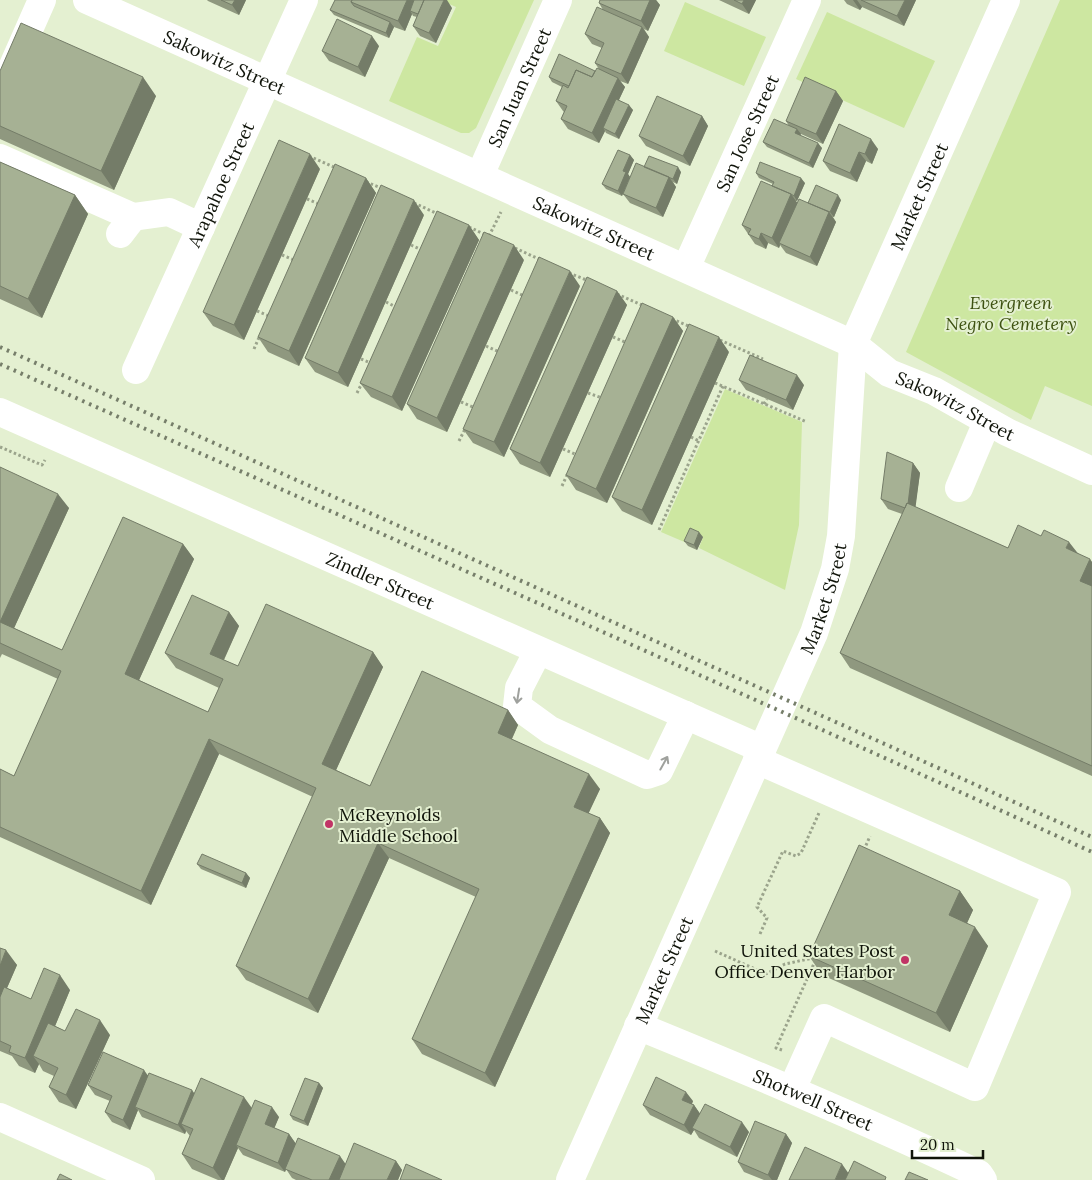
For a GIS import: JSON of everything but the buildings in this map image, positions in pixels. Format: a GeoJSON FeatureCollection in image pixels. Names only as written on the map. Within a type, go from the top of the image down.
{"type":"FeatureCollection","features":[{"type":"Feature","properties":{"kind":"street"},"geometry":{"type":"LineString","coordinates":[[0,95],[42,0]]}},
{"type":"Feature","properties":{"kind":"street","name":"Sakowitz Street"},"geometry":{"type":"LineString","coordinates":[[86,0],[480,175],[853,344],[889,373],[934,391],[987,422],[1092,471]]}},
{"type":"Feature","properties":{"kind":"street","name":"Arapahoe Street"},"geometry":{"type":"LineString","coordinates":[[136,370],[304,0]]}},
{"type":"Feature","properties":{"kind":"street","name":"San Juan Street"},"geometry":{"type":"LineString","coordinates":[[480,175],[558,0]]}},
{"type":"Feature","properties":{"kind":"street","name":"San Jose Street"},"geometry":{"type":"LineString","coordinates":[[686,268],[807,0]]}},
{"type":"Feature","properties":{"kind":"street","name":"Market Street"},"geometry":{"type":"LineString","coordinates":[[570,1180],[814,633],[835,569],[842,536],[853,344],[1006,0]]}},
{"type":"Feature","properties":{"kind":"street"},"geometry":{"type":"LineString","coordinates":[[0,158],[126,225],[169,212],[201,227]]}},
{"type":"Feature","properties":{"kind":"street","name":"Zindler Street"},"geometry":{"type":"LineString","coordinates":[[0,412],[538,652],[686,715],[759,755],[1057,892],[975,1088],[824,1018],[792,1089]]}},
{"type":"Feature","properties":{"kind":"street"},"geometry":{"type":"LineString","coordinates":[[959,488],[987,422]]}},
{"type":"Feature","properties":{"kind":"street"},"geometry":{"type":"LineString","coordinates":[[538,652],[519,688],[517,706],[550,730],[648,775],[659,770],[686,715]]}},
{"type":"Feature","properties":{"kind":"street","name":"Shotwell Street"},"geometry":{"type":"LineString","coordinates":[[638,1026],[792,1089],[979,1174],[984,1180]]}},
{"type":"Feature","properties":{"kind":"street"},"geometry":{"type":"LineString","coordinates":[[0,1117],[141,1180]]}},
{"type":"Feature","properties":{"kind":"path"},"geometry":{"type":"LineString","coordinates":[[305,154],[344,172]]}},
{"type":"Feature","properties":{"kind":"path"},"geometry":{"type":"LineString","coordinates":[[332,177],[336,168]]}},
{"type":"Feature","properties":{"kind":"path"},"geometry":{"type":"LineString","coordinates":[[361,179],[387,191]]}},
{"type":"Feature","properties":{"kind":"path"},"geometry":{"type":"LineString","coordinates":[[316,212],[323,195]]}},
{"type":"Feature","properties":{"kind":"path"},"geometry":{"type":"LineString","coordinates":[[307,199],[325,206]]}},
{"type":"Feature","properties":{"kind":"path"},"geometry":{"type":"LineString","coordinates":[[412,202],[446,217]]}},
{"type":"Feature","properties":{"kind":"path"},"geometry":{"type":"LineString","coordinates":[[489,236],[502,209]]}},
{"type":"Feature","properties":{"kind":"path"},"geometry":{"type":"LineString","coordinates":[[434,223],[438,214]]}},
{"type":"Feature","properties":{"kind":"path"},"geometry":{"type":"LineString","coordinates":[[464,225],[497,240]]}},
{"type":"Feature","properties":{"kind":"path"},"geometry":{"type":"LineString","coordinates":[[418,258],[426,241]]}},
{"type":"Feature","properties":{"kind":"path"},"geometry":{"type":"LineString","coordinates":[[506,244],[548,263]]}},
{"type":"Feature","properties":{"kind":"path"},"geometry":{"type":"LineString","coordinates":[[411,245],[428,252]]}},
{"type":"Feature","properties":{"kind":"path"},"geometry":{"type":"LineString","coordinates":[[290,268],[298,252]]}},
{"type":"Feature","properties":{"kind":"path"},"geometry":{"type":"LineString","coordinates":[[282,255],[300,263]]}},
{"type":"Feature","properties":{"kind":"path"},"geometry":{"type":"LineString","coordinates":[[536,267],[540,259]]}},
{"type":"Feature","properties":{"kind":"path"},"geometry":{"type":"LineString","coordinates":[[565,271],[591,282]]}},
{"type":"Feature","properties":{"kind":"path"},"geometry":{"type":"LineString","coordinates":[[520,304],[527,289]]}},
{"type":"Feature","properties":{"kind":"path"},"geometry":{"type":"LineString","coordinates":[[510,290],[530,299]]}},
{"type":"Feature","properties":{"kind":"path"},"geometry":{"type":"LineString","coordinates":[[608,290],[651,309]]}},
{"type":"Feature","properties":{"kind":"path"},"geometry":{"type":"LineString","coordinates":[[393,314],[400,298]]}},
{"type":"Feature","properties":{"kind":"path"},"geometry":{"type":"LineString","coordinates":[[386,302],[402,309]]}},
{"type":"Feature","properties":{"kind":"path"},"geometry":{"type":"LineString","coordinates":[[639,313],[642,305]]}},
{"type":"Feature","properties":{"kind":"path"},"geometry":{"type":"LineString","coordinates":[[265,324],[272,308]]}},
{"type":"Feature","properties":{"kind":"path"},"geometry":{"type":"LineString","coordinates":[[257,311],[275,319]]}},
{"type":"Feature","properties":{"kind":"path"},"geometry":{"type":"LineString","coordinates":[[668,317],[694,328]]}},
{"type":"Feature","properties":{"kind":"path"},"geometry":{"type":"LineString","coordinates":[[254,349],[261,332]]}},
{"type":"Feature","properties":{"kind":"path"},"geometry":{"type":"LineString","coordinates":[[622,350],[629,335]]}},
{"type":"Feature","properties":{"kind":"path"},"geometry":{"type":"LineString","coordinates":[[613,336],[632,345]]}},
{"type":"Feature","properties":{"kind":"path"},"geometry":{"type":"LineString","coordinates":[[711,336],[763,359]]}},
{"type":"Feature","properties":{"kind":"path"},"geometry":{"type":"LineString","coordinates":[[495,360],[502,344]]}},
{"type":"Feature","properties":{"kind":"path"},"geometry":{"type":"LineString","coordinates":[[486,346],[505,354]]}},
{"type":"Feature","properties":{"kind":"path"},"geometry":{"type":"LineString","coordinates":[[367,370],[374,355]]}},
{"type":"Feature","properties":{"kind":"path"},"geometry":{"type":"LineString","coordinates":[[361,359],[377,366]]}},
{"type":"Feature","properties":{"kind":"path"},"geometry":{"type":"LineString","coordinates":[[357,393],[364,378]]}},
{"type":"Feature","properties":{"kind":"path"},"geometry":{"type":"LineString","coordinates":[[715,382],[808,422]]}},
{"type":"Feature","properties":{"kind":"path"},"geometry":{"type":"LineString","coordinates":[[659,530],[723,386]]}},
{"type":"Feature","properties":{"kind":"path"},"geometry":{"type":"LineString","coordinates":[[598,406],[604,390]]}},
{"type":"Feature","properties":{"kind":"path"},"geometry":{"type":"LineString","coordinates":[[751,398],[753,392]]}},
{"type":"Feature","properties":{"kind":"path"},"geometry":{"type":"LineString","coordinates":[[588,393],[608,401]]}},
{"type":"Feature","properties":{"kind":"path"},"geometry":{"type":"LineString","coordinates":[[764,404],[767,399]]}},
{"type":"Feature","properties":{"kind":"path"},"geometry":{"type":"LineString","coordinates":[[470,416],[478,400]]}},
{"type":"Feature","properties":{"kind":"path"},"geometry":{"type":"LineString","coordinates":[[461,402],[480,411]]}},
{"type":"Feature","properties":{"kind":"path"},"geometry":{"type":"LineString","coordinates":[[460,441],[467,424]]}},
{"type":"Feature","properties":{"kind":"path"},"geometry":{"type":"LineString","coordinates":[[691,437],[698,441]]}},
{"type":"Feature","properties":{"kind":"path"},"geometry":{"type":"LineString","coordinates":[[573,462],[580,446]]}},
{"type":"Feature","properties":{"kind":"path"},"geometry":{"type":"LineString","coordinates":[[563,449],[583,457]]}},
{"type":"Feature","properties":{"kind":"path"},"geometry":{"type":"LineString","coordinates":[[562,486],[569,470]]}},
{"type":"Feature","properties":{"kind":"path"},"geometry":{"type":"LineString","coordinates":[[666,494],[673,498]]}},
{"type":"Feature","properties":{"kind":"path"},"geometry":{"type":"LineString","coordinates":[[760,934],[767,918],[757,907],[783,851],[796,856],[801,853],[819,813],[819,807]]}},
{"type":"Feature","properties":{"kind":"path"},"geometry":{"type":"LineString","coordinates":[[863,851],[871,834],[864,830]]}},
{"type":"Feature","properties":{"kind":"path"},"geometry":{"type":"LineString","coordinates":[[715,951],[766,974],[785,964],[816,958],[776,1048],[783,1051]]}},
{"type":"Feature","properties":{"kind":"path"},"geometry":{"type":"LineString","coordinates":[[811,969],[822,974]]}},
{"type":"Feature","properties":{"kind":"green space"},"geometry":{"type":"Polygon","coordinates":[[[440,0],[534,0],[476,128],[469,133],[461,133],[389,101],[417,37],[438,46],[456,7],[440,0]]]}},
{"type":"Feature","properties":{"kind":"green space","name":"Evergreen Negro Cemetery"},"geometry":{"type":"Polygon","coordinates":[[[1060,0],[1092,0],[1092,406],[1045,386],[1031,420],[906,352],[1060,0]]]}},
{"type":"Feature","properties":{"kind":"green space"},"geometry":{"type":"Polygon","coordinates":[[[685,2],[766,37],[744,86],[664,51],[685,2]]]}},
{"type":"Feature","properties":{"kind":"green space"},"geometry":{"type":"Polygon","coordinates":[[[827,12],[935,61],[904,128],[796,79],[827,12]]]}},
{"type":"Feature","properties":{"kind":"green space"},"geometry":{"type":"Polygon","coordinates":[[[725,389],[802,422],[799,525],[785,590],[699,548],[703,537],[689,544],[661,532],[725,389]]]}},
{"type":"Feature","properties":{"kind":"railway"},"geometry":{"type":"LineString","coordinates":[[0,347],[1092,837]]}},
{"type":"Feature","properties":{"kind":"railway"},"geometry":{"type":"LineString","coordinates":[[0,364],[1092,852]]}},
{"type":"Feature","properties":{"kind":"place","name":"McReynolds Middle School"},"geometry":{"type":"Point","coordinates":[329,824]}},
{"type":"Feature","properties":{"kind":"place","name":"United States Post Office Denver Harbor"},"geometry":{"type":"Point","coordinates":[905,960]}}]}
